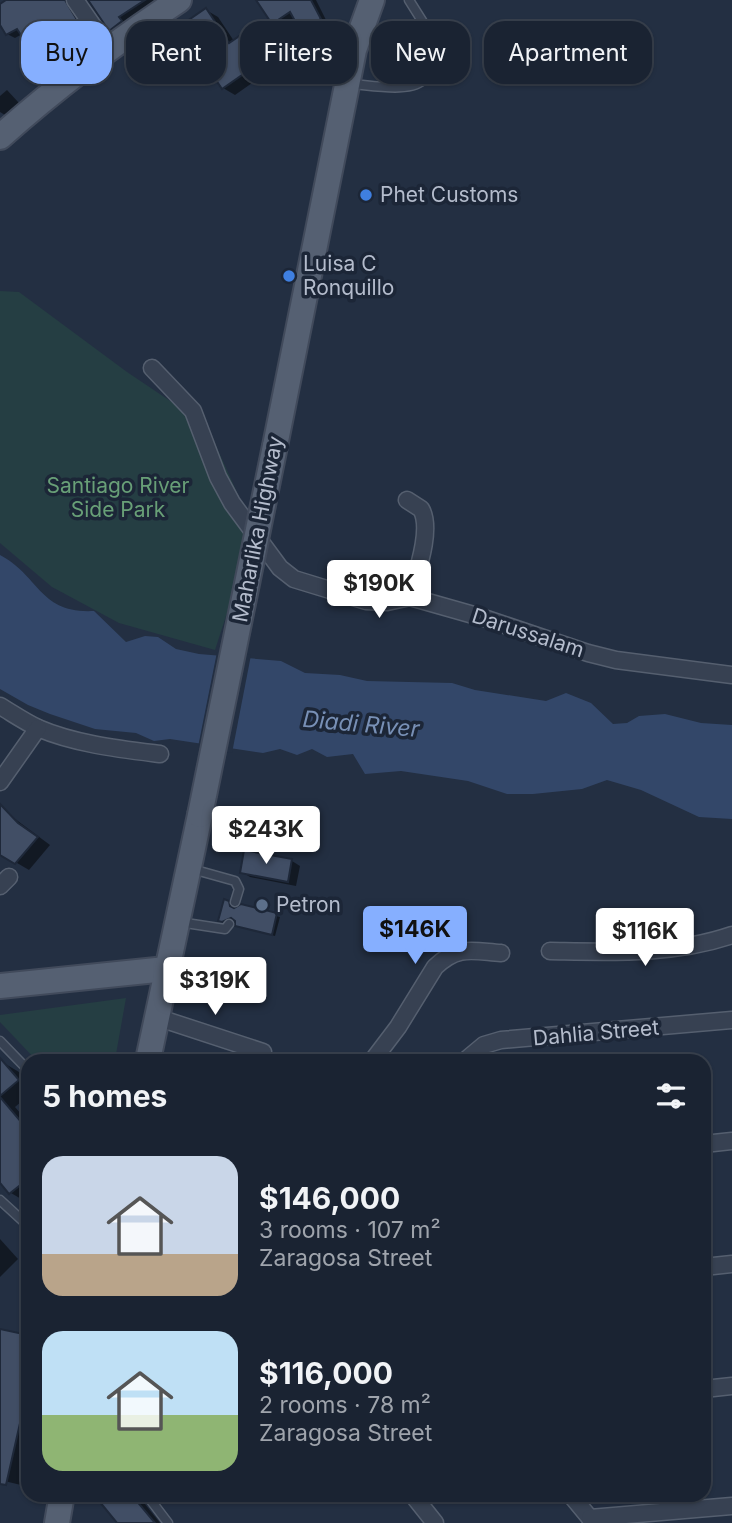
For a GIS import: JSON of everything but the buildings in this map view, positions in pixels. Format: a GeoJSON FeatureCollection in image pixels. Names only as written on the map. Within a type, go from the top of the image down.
{"type":"FeatureCollection","features":[{"type":"Feature","properties":{"kind":"main road"},"geometry":{"type":"LineString","coordinates":[[112,47],[179,0]]}},
{"type":"Feature","properties":{"kind":"main road","name":"Maharlika Highway"},"geometry":{"type":"LineString","coordinates":[[357,42],[372,0]]}},
{"type":"Feature","properties":{"kind":"main road"},"geometry":{"type":"LineString","coordinates":[[0,137],[63,84]]}},
{"type":"Feature","properties":{"kind":"main road","name":"Maharlika Highway"},"geometry":{"type":"LineString","coordinates":[[149,1054],[348,84]]}},
{"type":"Feature","properties":{"kind":"main road"},"geometry":{"type":"LineString","coordinates":[[0,986],[166,969]]}},
{"type":"Feature","properties":{"kind":"main road"},"geometry":{"type":"LineString","coordinates":[[57,1523],[61,1502]]}},
{"type":"Feature","properties":{"kind":"street"},"geometry":{"type":"LineString","coordinates":[[75,0],[90,21]]}},
{"type":"Feature","properties":{"kind":"street","name":"Darussalam"},"geometry":{"type":"LineString","coordinates":[[152,368],[193,411],[218,477],[232,503],[280,568],[294,579],[366,601],[387,602],[410,597],[484,618],[587,653],[650,665],[732,675]]}},
{"type":"Feature","properties":{"kind":"street"},"geometry":{"type":"LineString","coordinates":[[407,500],[421,509],[426,526],[424,545],[410,597]]}},
{"type":"Feature","properties":{"kind":"street"},"geometry":{"type":"LineString","coordinates":[[0,706],[38,728],[97,744],[160,754]]}},
{"type":"Feature","properties":{"kind":"street"},"geometry":{"type":"LineString","coordinates":[[0,782],[38,728]]}},
{"type":"Feature","properties":{"kind":"street"},"geometry":{"type":"LineString","coordinates":[[550,951],[605,952],[690,946],[732,934]]}},
{"type":"Feature","properties":{"kind":"street"},"geometry":{"type":"LineString","coordinates":[[378,1054],[398,1027],[435,967],[444,959],[454,953],[466,951],[501,953]]}},
{"type":"Feature","properties":{"kind":"street"},"geometry":{"type":"LineString","coordinates":[[156,1017],[263,1052]]}},
{"type":"Feature","properties":{"kind":"street","name":"Dahlia Street"},"geometry":{"type":"LineString","coordinates":[[473,1054],[484,1045],[501,1040],[732,1020]]}},
{"type":"Feature","properties":{"kind":"street"},"geometry":{"type":"LineString","coordinates":[[711,1142],[732,1141]]}},
{"type":"Feature","properties":{"kind":"street"},"geometry":{"type":"LineString","coordinates":[[711,1266],[732,1264]]}},
{"type":"Feature","properties":{"kind":"street"},"geometry":{"type":"LineString","coordinates":[[711,1388],[732,1386]]}},
{"type":"Feature","properties":{"kind":"street"},"geometry":{"type":"LineString","coordinates":[[418,1502],[435,1523]]}},
{"type":"Feature","properties":{"kind":"street"},"geometry":{"type":"LineString","coordinates":[[577,1502],[592,1521],[732,1506]]}},
{"type":"Feature","properties":{"kind":"lane"},"geometry":{"type":"LineString","coordinates":[[409,0],[424,21]]}},
{"type":"Feature","properties":{"kind":"lane"},"geometry":{"type":"LineString","coordinates":[[357,84],[408,88],[419,84]]}},
{"type":"Feature","properties":{"kind":"lane"},"geometry":{"type":"LineString","coordinates":[[188,868],[235,881],[239,888],[235,902]]}},
{"type":"Feature","properties":{"kind":"lane"},"geometry":{"type":"LineString","coordinates":[[176,921],[225,929],[229,924]]}},
{"type":"Feature","properties":{"kind":"lane"},"geometry":{"type":"LineString","coordinates":[[0,1041],[21,1063]]}},
{"type":"Feature","properties":{"kind":"lane"},"geometry":{"type":"LineString","coordinates":[[0,1200],[21,1219]]}},
{"type":"Feature","properties":{"kind":"lane"},"geometry":{"type":"LineString","coordinates":[[152,1502],[168,1523]]}},
{"type":"Feature","properties":{"kind":"green space","name":"Santiago River Side Park"},"geometry":{"type":"Polygon","coordinates":[[[0,291],[19,292],[127,372],[200,421],[212,437],[254,530],[215,650],[119,623],[52,587],[0,543],[0,291]]]}},
{"type":"Feature","properties":{"kind":"green space"},"geometry":{"type":"Polygon","coordinates":[[[126,998],[116,1054],[30,1054],[0,1022],[0,1015],[126,998]]]}},
{"type":"Feature","properties":{"kind":"water","name":"Diadi River"},"geometry":{"type":"Polygon","coordinates":[[[0,555],[24,573],[51,600],[76,610],[94,611],[126,642],[145,636],[158,637],[176,649],[199,654],[281,661],[305,673],[340,675],[367,681],[452,683],[475,690],[546,701],[566,693],[591,703],[613,724],[627,723],[639,716],[665,714],[701,723],[732,725],[732,819],[699,817],[641,790],[607,780],[582,789],[507,794],[468,781],[401,771],[365,774],[353,754],[327,757],[312,749],[297,755],[280,749],[263,753],[170,739],[154,741],[136,733],[95,729],[50,714],[0,689],[0,555]]]}},
{"type":"Feature","properties":{"kind":"pier"},"geometry":{"type":"Polygon","coordinates":[[[217,652],[251,655],[232,753],[198,747],[217,652]]]}},
{"type":"Feature","properties":{"kind":"place","name":"Phet Customs"},"geometry":{"type":"Point","coordinates":[366,195]}},
{"type":"Feature","properties":{"kind":"place","name":"Luisa C Ronquillo"},"geometry":{"type":"Point","coordinates":[289,276]}},
{"type":"Feature","properties":{"kind":"place","name":"Petron"},"geometry":{"type":"Point","coordinates":[262,905]}}]}
